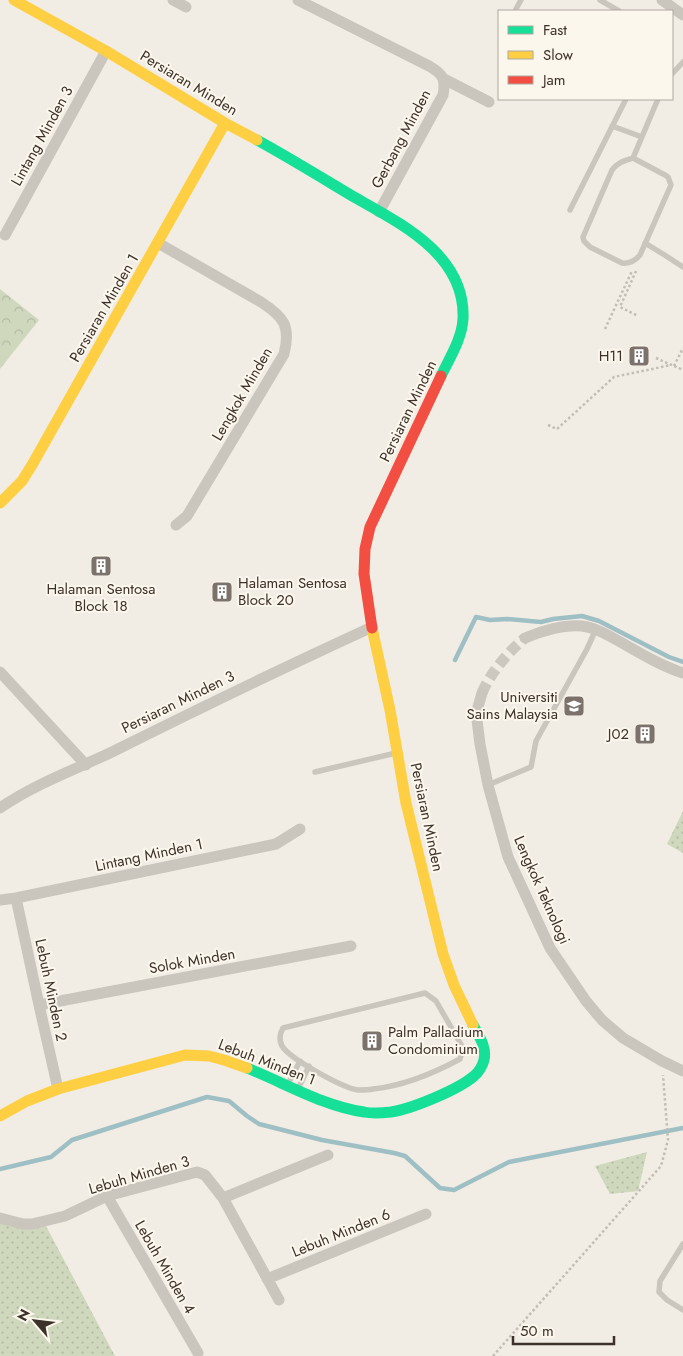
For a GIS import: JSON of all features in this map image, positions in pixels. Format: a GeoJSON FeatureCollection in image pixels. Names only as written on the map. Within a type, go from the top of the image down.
{"type":"FeatureCollection","features":[{"type":"Feature","properties":{"kind":"street","name":"Persiaran Minden"},"geometry":{"type":"LineString","coordinates":[[14,0],[106,51],[225,123],[284,155],[413,232],[436,252],[447,265],[454,278],[463,307],[459,336],[370,527],[365,548],[364,574],[372,627],[390,710],[406,803],[443,954],[454,985],[484,1046],[484,1061]]}},
{"type":"Feature","properties":{"kind":"street"},"geometry":{"type":"LineString","coordinates":[[174,0],[186,7]]}},
{"type":"Feature","properties":{"kind":"street","name":"Gerbang Minden"},"geometry":{"type":"LineString","coordinates":[[298,0],[429,66],[438,71],[444,79],[489,102]]}},
{"type":"Feature","properties":{"kind":"street"},"geometry":{"type":"LineString","coordinates":[[662,0],[683,16]]}},
{"type":"Feature","properties":{"kind":"street","name":"Lintang Minden 3"},"geometry":{"type":"LineString","coordinates":[[5,235],[106,51]]}},
{"type":"Feature","properties":{"kind":"street","name":"Gerbang Minden"},"geometry":{"type":"LineString","coordinates":[[379,212],[443,96],[444,79]]}},
{"type":"Feature","properties":{"kind":"street","name":"Persiaran Minden 1"},"geometry":{"type":"LineString","coordinates":[[0,503],[22,480],[32,465],[225,123]]}},
{"type":"Feature","properties":{"kind":"street","name":"Lengkok Minden"},"geometry":{"type":"LineString","coordinates":[[158,243],[261,302],[277,314],[287,329],[288,341],[284,354],[187,516],[176,525]]}},
{"type":"Feature","properties":{"kind":"street"},"geometry":{"type":"LineString","coordinates":[[525,638],[540,631],[580,625],[596,629],[662,665],[683,673]]}},
{"type":"Feature","properties":{"kind":"street","name":"Persiaran Minden 3"},"geometry":{"type":"LineString","coordinates":[[0,808],[39,785],[86,765],[243,687],[372,627]]}},
{"type":"Feature","properties":{"kind":"street"},"geometry":{"type":"LineString","coordinates":[[0,672],[86,765]]}},
{"type":"Feature","properties":{"kind":"street","name":"Lengkok Teknologi"},"geometry":{"type":"LineString","coordinates":[[482,693],[477,720],[488,785],[508,857],[550,948],[586,1001],[602,1020],[623,1038],[683,1071]]}},
{"type":"Feature","properties":{"kind":"street","name":"Lintang Minden 1"},"geometry":{"type":"LineString","coordinates":[[0,900],[276,844],[300,829]]}},
{"type":"Feature","properties":{"kind":"street","name":"Lebuh Minden 2"},"geometry":{"type":"LineString","coordinates":[[16,898],[58,1089]]}},
{"type":"Feature","properties":{"kind":"street","name":"Solok Minden"},"geometry":{"type":"LineString","coordinates":[[39,1005],[351,946]]}},
{"type":"Feature","properties":{"kind":"street","name":"Lebuh Minden 1"},"geometry":{"type":"LineString","coordinates":[[0,1116],[26,1101],[58,1089],[184,1055],[194,1054],[225,1060],[262,1073],[334,1105],[351,1110],[382,1113],[420,1103],[465,1083],[476,1076],[484,1061]]}},
{"type":"Feature","properties":{"kind":"street"},"geometry":{"type":"LineString","coordinates":[[223,1198],[328,1155]]}},
{"type":"Feature","properties":{"kind":"street","name":"Lebuh Minden 3"},"geometry":{"type":"LineString","coordinates":[[0,1218],[23,1224],[32,1224],[65,1216],[107,1196],[196,1172],[205,1175],[223,1198],[279,1300]]}},
{"type":"Feature","properties":{"kind":"street","name":"Lebuh Minden 4"},"geometry":{"type":"LineString","coordinates":[[107,1196],[198,1354]]}},
{"type":"Feature","properties":{"kind":"street","name":"Lebuh Minden 6"},"geometry":{"type":"LineString","coordinates":[[267,1279],[426,1214]]}},
{"type":"Feature","properties":{"kind":"lane"},"geometry":{"type":"LineString","coordinates":[[516,9],[521,0]]}},
{"type":"Feature","properties":{"kind":"lane"},"geometry":{"type":"LineString","coordinates":[[600,0],[617,10]]}},
{"type":"Feature","properties":{"kind":"lane"},"geometry":{"type":"LineString","coordinates":[[673,73],[683,62]]}},
{"type":"Feature","properties":{"kind":"lane"},"geometry":{"type":"LineString","coordinates":[[570,210],[625,100]]}},
{"type":"Feature","properties":{"kind":"lane"},"geometry":{"type":"LineString","coordinates":[[633,158],[658,100]]}},
{"type":"Feature","properties":{"kind":"lane"},"geometry":{"type":"LineString","coordinates":[[612,126],[642,137]]}},
{"type":"Feature","properties":{"kind":"lane"},"geometry":{"type":"LineString","coordinates":[[633,158],[665,175],[670,181],[670,189],[645,243],[634,261],[622,263],[590,247],[584,241],[584,236],[612,170],[616,164],[633,158]]}},
{"type":"Feature","properties":{"kind":"lane"},"geometry":{"type":"LineString","coordinates":[[645,243],[683,268]]}},
{"type":"Feature","properties":{"kind":"lane"},"geometry":{"type":"LineString","coordinates":[[488,785],[531,767],[536,741],[587,649],[596,629]]}},
{"type":"Feature","properties":{"kind":"lane"},"geometry":{"type":"LineString","coordinates":[[315,772],[398,752]]}},
{"type":"Feature","properties":{"kind":"lane"},"geometry":{"type":"LineString","coordinates":[[425,993],[436,1001],[463,1048],[460,1059],[449,1065],[411,1081],[374,1089],[358,1090],[338,1083],[300,1061],[282,1046],[280,1037],[283,1028],[425,993]]}},
{"type":"Feature","properties":{"kind":"lane"},"geometry":{"type":"LineString","coordinates":[[293,1087],[300,1061]]}},
{"type":"Feature","properties":{"kind":"lane"},"geometry":{"type":"LineString","coordinates":[[293,1087],[309,1066]]}},
{"type":"Feature","properties":{"kind":"lane"},"geometry":{"type":"LineString","coordinates":[[683,1244],[660,1281],[659,1292],[667,1300],[683,1310]]}},
{"type":"Feature","properties":{"kind":"path"},"geometry":{"type":"LineString","coordinates":[[634,261],[636,271],[620,306],[638,316]]}},
{"type":"Feature","properties":{"kind":"path"},"geometry":{"type":"LineString","coordinates":[[606,330],[632,273],[634,261]]}},
{"type":"Feature","properties":{"kind":"path"},"geometry":{"type":"LineString","coordinates":[[673,366],[683,348]]}},
{"type":"Feature","properties":{"kind":"path"},"geometry":{"type":"LineString","coordinates":[[656,358],[683,370]]}},
{"type":"Feature","properties":{"kind":"path"},"geometry":{"type":"LineString","coordinates":[[548,425],[556,429],[614,377],[673,366]]}},
{"type":"Feature","properties":{"kind":"path"},"geometry":{"type":"LineString","coordinates":[[493,1356],[661,1166],[668,1140],[662,1061]]}},
{"type":"Feature","properties":{"kind":"green space"},"geometry":{"type":"Polygon","coordinates":[[[0,289],[39,320],[0,369],[0,289]]]}},
{"type":"Feature","properties":{"kind":"green space"},"geometry":{"type":"Polygon","coordinates":[[[683,811],[683,853],[667,844],[683,811]]]}},
{"type":"Feature","properties":{"kind":"green space"},"geometry":{"type":"Polygon","coordinates":[[[647,1152],[638,1191],[610,1194],[595,1166],[647,1152]]]}},
{"type":"Feature","properties":{"kind":"green space"},"geometry":{"type":"Polygon","coordinates":[[[0,1223],[46,1226],[115,1356],[0,1356],[0,1223]]]}},
{"type":"Feature","properties":{"kind":"waterway"},"geometry":{"type":"LineString","coordinates":[[455,660],[476,617],[490,620],[507,619],[541,622],[582,616],[599,621],[669,657],[683,662]]}},
{"type":"Feature","properties":{"kind":"waterway"},"geometry":{"type":"LineString","coordinates":[[0,1169],[51,1157],[72,1140],[207,1097],[229,1101],[259,1124],[322,1140],[405,1156],[440,1188],[454,1190],[509,1162],[683,1128]]}},
{"type":"Feature","properties":{"kind":"tunnel"},"geometry":{"type":"LineString","coordinates":[[482,693],[500,663],[525,638]]}},
{"type":"Feature","properties":{"kind":"traffic: fast"},"geometry":{"type":"LineString","coordinates":[[257,140],[407,228],[441,258],[453,276],[461,296],[463,319],[458,341],[441,376]]}},
{"type":"Feature","properties":{"kind":"traffic: fast"},"geometry":{"type":"LineString","coordinates":[[247,1068],[334,1105],[367,1113],[391,1112],[446,1093],[477,1073],[485,1055],[482,1042],[473,1025]]}},
{"type":"Feature","properties":{"kind":"traffic: slow"},"geometry":{"type":"LineString","coordinates":[[14,0],[106,51],[225,123],[257,140]]}},
{"type":"Feature","properties":{"kind":"traffic: slow"},"geometry":{"type":"LineString","coordinates":[[0,503],[22,481],[32,465],[225,123]]}},
{"type":"Feature","properties":{"kind":"traffic: slow"},"geometry":{"type":"LineString","coordinates":[[372,628],[390,710],[406,803],[443,954],[454,985],[473,1025]]}},
{"type":"Feature","properties":{"kind":"traffic: slow"},"geometry":{"type":"LineString","coordinates":[[0,1116],[27,1101],[58,1089],[185,1055],[209,1056],[247,1068]]}},
{"type":"Feature","properties":{"kind":"traffic: jam"},"geometry":{"type":"LineString","coordinates":[[372,628],[364,574],[365,549],[370,527],[441,376]]}},
{"type":"Feature","properties":{"kind":"place","name":"H11"},"geometry":{"type":"Point","coordinates":[639,356]}},
{"type":"Feature","properties":{"kind":"place","name":"Halaman Sentosa Block 18"},"geometry":{"type":"Point","coordinates":[101,566]}},
{"type":"Feature","properties":{"kind":"place","name":"Halaman Sentosa Block 20"},"geometry":{"type":"Point","coordinates":[222,592]}},
{"type":"Feature","properties":{"kind":"place","name":"Universiti Sains Malaysia"},"geometry":{"type":"Point","coordinates":[574,706]}},
{"type":"Feature","properties":{"kind":"place","name":"J02"},"geometry":{"type":"Point","coordinates":[645,734]}},
{"type":"Feature","properties":{"kind":"place","name":"Palm Palladium Condominium"},"geometry":{"type":"Point","coordinates":[372,1041]}}]}
